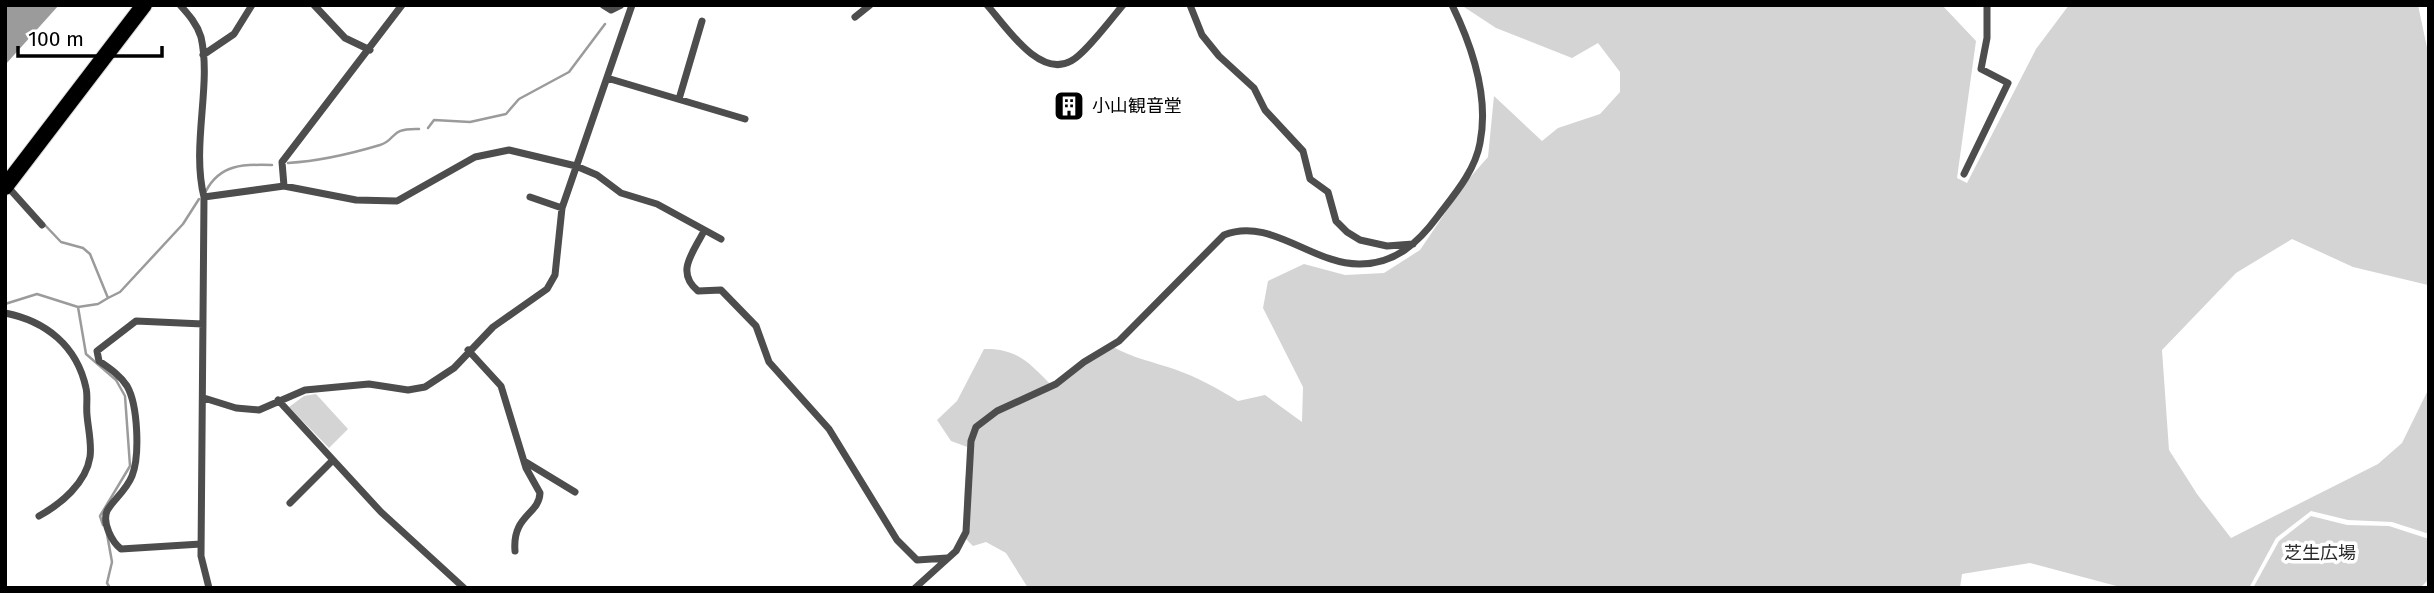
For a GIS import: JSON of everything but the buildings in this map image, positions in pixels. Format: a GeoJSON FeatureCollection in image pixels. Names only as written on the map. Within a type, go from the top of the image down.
{"type":"FeatureCollection","features":[{"type":"Feature","properties":{"kind":"highway"},"geometry":{"type":"LineString","coordinates":[[6,186],[144,5]]}},
{"type":"Feature","properties":{"kind":"street"},"geometry":{"type":"LineString","coordinates":[[180,5],[194,20],[203,55],[198,175],[204,197],[201,544],[209,588]]}},
{"type":"Feature","properties":{"kind":"street"},"geometry":{"type":"LineString","coordinates":[[203,55],[234,34],[252,5]]}},
{"type":"Feature","properties":{"kind":"street"},"geometry":{"type":"LineString","coordinates":[[314,5],[345,38],[370,51]]}},
{"type":"Feature","properties":{"kind":"street"},"geometry":{"type":"LineString","coordinates":[[284,187],[282,162],[370,51],[402,5]]}},
{"type":"Feature","properties":{"kind":"street"},"geometry":{"type":"LineString","coordinates":[[603,5],[611,10],[621,5]]}},
{"type":"Feature","properties":{"kind":"street"},"geometry":{"type":"LineString","coordinates":[[204,398],[236,408],[259,410],[305,390],[369,383],[408,390],[425,387],[454,368],[468,350],[493,327],[547,289],[555,275],[562,208],[632,5]]}},
{"type":"Feature","properties":{"kind":"street"},"geometry":{"type":"LineString","coordinates":[[855,17],[870,5]]}},
{"type":"Feature","properties":{"kind":"street"},"geometry":{"type":"LineString","coordinates":[[987,5],[1030,56],[1058,64],[1071,61],[1123,5]]}},
{"type":"Feature","properties":{"kind":"street"},"geometry":{"type":"LineString","coordinates":[[1190,5],[1202,35],[1219,56],[1254,88],[1265,110],[1303,151],[1310,179],[1328,192],[1336,220],[1360,240],[1387,246],[1413,244]]}},
{"type":"Feature","properties":{"kind":"street"},"geometry":{"type":"LineString","coordinates":[[915,588],[956,551],[966,532],[971,441],[976,427],[997,411],[1056,384],[1084,362],[1119,341],[1224,235],[1237,230],[1262,231],[1345,264],[1375,263],[1395,258],[1413,244],[1452,198],[1469,171],[1480,145],[1482,100],[1464,30],[1452,5]]}},
{"type":"Feature","properties":{"kind":"street"},"geometry":{"type":"LineString","coordinates":[[1964,174],[2008,83],[1981,69],[1987,38],[1987,5]]}},
{"type":"Feature","properties":{"kind":"street"},"geometry":{"type":"LineString","coordinates":[[679,99],[702,21]]}},
{"type":"Feature","properties":{"kind":"street"},"geometry":{"type":"LineString","coordinates":[[607,78],[745,119]]}},
{"type":"Feature","properties":{"kind":"street"},"geometry":{"type":"LineString","coordinates":[[204,197],[284,187],[356,200],[397,201],[475,157],[490,153],[522,152],[576,166],[597,175],[621,193],[657,204],[720,239]]}},
{"type":"Feature","properties":{"kind":"street"},"geometry":{"type":"LineString","coordinates":[[6,186],[42,225]]}},
{"type":"Feature","properties":{"kind":"street"},"geometry":{"type":"LineString","coordinates":[[530,197],[562,208]]}},
{"type":"Feature","properties":{"kind":"street"},"geometry":{"type":"LineString","coordinates":[[704,231],[685,268],[688,283],[698,291],[721,290],[756,326],[769,362],[829,429],[897,540],[916,560],[948,558]]}},
{"type":"Feature","properties":{"kind":"street"},"geometry":{"type":"LineString","coordinates":[[5,313],[35,321],[59,339],[79,366],[87,391],[91,455],[87,472],[59,506],[39,516]]}},
{"type":"Feature","properties":{"kind":"street"},"geometry":{"type":"LineString","coordinates":[[201,544],[121,549],[113,543],[106,517],[107,509],[120,498],[132,476],[136,457],[136,423],[128,388],[118,374],[99,361],[97,351],[136,321],[203,324]]}},
{"type":"Feature","properties":{"kind":"street"},"geometry":{"type":"LineString","coordinates":[[468,350],[501,386],[524,460],[537,485],[540,499],[518,525],[515,551]]}},
{"type":"Feature","properties":{"kind":"street"},"geometry":{"type":"LineString","coordinates":[[278,400],[406,537],[464,588]]}},
{"type":"Feature","properties":{"kind":"street"},"geometry":{"type":"LineString","coordinates":[[290,503],[333,460]]}},
{"type":"Feature","properties":{"kind":"street"},"geometry":{"type":"LineString","coordinates":[[524,460],[575,492]]}},
{"type":"Feature","properties":{"kind":"green space"},"geometry":{"type":"Polygon","coordinates":[[[1461,5],[1942,5],[1976,41],[1957,178],[1967,183],[2036,49],[2069,5],[2418,5],[2429,57],[2428,285],[2353,267],[2292,239],[2236,273],[2162,350],[2169,450],[2197,494],[2231,538],[2378,464],[2402,443],[2429,388],[2429,534],[2392,522],[2348,520],[2311,511],[2276,538],[2249,588],[2124,588],[2030,563],[1962,574],[1960,588],[1028,588],[1006,553],[986,542],[973,546],[963,536],[965,481],[970,448],[951,441],[937,420],[957,401],[984,349],[1015,354],[1030,364],[1052,386],[1113,347],[1191,376],[1238,401],[1265,395],[1302,422],[1303,387],[1263,308],[1268,281],[1304,264],[1345,275],[1384,273],[1420,250],[1466,182],[1488,157],[1494,96],[1542,141],[1558,128],[1600,114],[1620,92],[1620,72],[1598,43],[1572,58],[1496,28],[1461,5]]]}},
{"type":"Feature","properties":{"kind":"green space"},"geometry":{"type":"Polygon","coordinates":[[[316,394],[348,429],[329,448],[289,407],[304,396],[316,394]]]}},
{"type":"Feature","properties":{"kind":"green space","name":"芝生広場"},"geometry":{"type":"Polygon","coordinates":[[[2311,516],[2347,525],[2389,526],[2429,539],[2429,579],[2420,588],[2253,588],[2279,541],[2311,516]]]}},
{"type":"Feature","properties":{"kind":"shaded area"},"geometry":{"type":"Polygon","coordinates":[[[8,5],[59,5],[5,65],[5,8],[8,5]]]}},
{"type":"Feature","properties":{"kind":"waterway"},"geometry":{"type":"LineString","coordinates":[[428,128],[434,120],[470,122],[506,114],[519,99],[569,72],[605,24]]}},
{"type":"Feature","properties":{"kind":"waterway"},"geometry":{"type":"LineString","coordinates":[[288,163],[357,151],[385,143],[402,130],[419,129]]}},
{"type":"Feature","properties":{"kind":"waterway"},"geometry":{"type":"LineString","coordinates":[[206,191],[218,175],[226,171],[243,166],[272,165]]}},
{"type":"Feature","properties":{"kind":"waterway"},"geometry":{"type":"LineString","coordinates":[[108,298],[120,292],[183,224],[199,199]]}},
{"type":"Feature","properties":{"kind":"waterway"},"geometry":{"type":"LineString","coordinates":[[43,223],[61,242],[83,248],[90,254],[108,298],[98,304],[78,307],[86,354],[116,380],[125,396],[130,466],[100,516],[103,525]]}},
{"type":"Feature","properties":{"kind":"waterway"},"geometry":{"type":"LineString","coordinates":[[5,304],[37,294],[78,307]]}},
{"type":"Feature","properties":{"kind":"waterway"},"geometry":{"type":"LineString","coordinates":[[107,534],[112,562],[107,583],[110,588]]}},
{"type":"Feature","properties":{"kind":"place","name":"小山観音堂"},"geometry":{"type":"Point","coordinates":[1069,106]}}]}
